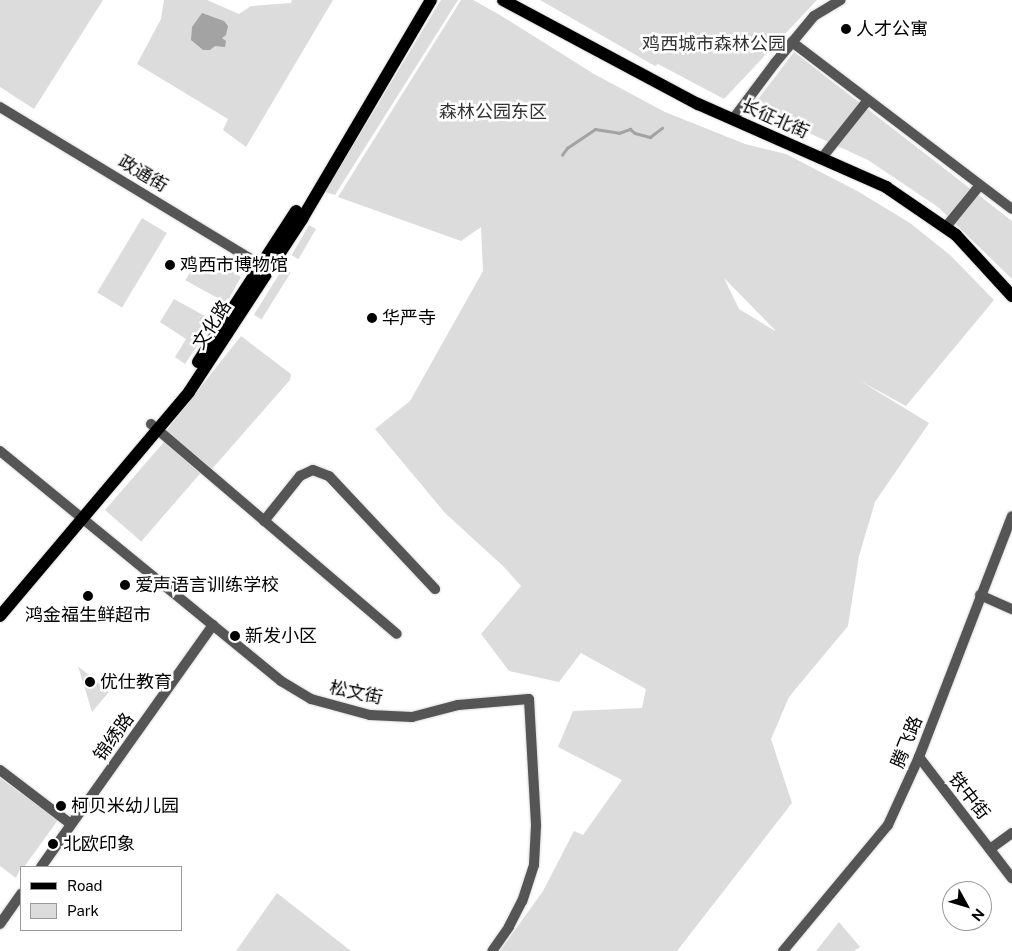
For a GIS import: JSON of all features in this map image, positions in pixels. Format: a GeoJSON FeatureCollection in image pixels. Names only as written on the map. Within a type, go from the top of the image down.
{"type":"FeatureCollection","features":[{"type":"Feature","properties":{"kind":"main road","name":"文化路"},"geometry":{"type":"LineString","coordinates":[[265,267],[421,0]]}},
{"type":"Feature","properties":{"kind":"main road","name":"文化路"},"geometry":{"type":"LineString","coordinates":[[0,616],[78,517],[154,427],[265,267],[302,218],[431,0]]}},
{"type":"Feature","properties":{"kind":"main road","name":"长征北街"},"geometry":{"type":"LineString","coordinates":[[502,0],[690,99],[886,187],[956,235],[1012,296]]}},
{"type":"Feature","properties":{"kind":"main road","name":"文化路"},"geometry":{"type":"LineString","coordinates":[[0,602],[78,517]]}},
{"type":"Feature","properties":{"kind":"street"},"geometry":{"type":"LineString","coordinates":[[732,119],[815,15],[841,0]]}},
{"type":"Feature","properties":{"kind":"street"},"geometry":{"type":"LineString","coordinates":[[792,42],[1012,210]]}},
{"type":"Feature","properties":{"kind":"street"},"geometry":{"type":"LineString","coordinates":[[821,158],[868,100]]}},
{"type":"Feature","properties":{"kind":"street","name":"政通街"},"geometry":{"type":"LineString","coordinates":[[0,106],[265,267]]}},
{"type":"Feature","properties":{"kind":"street"},"geometry":{"type":"LineString","coordinates":[[945,228],[980,185]]}},
{"type":"Feature","properties":{"kind":"street"},"geometry":{"type":"LineString","coordinates":[[154,427],[397,634]]}},
{"type":"Feature","properties":{"kind":"street","name":"松文街"},"geometry":{"type":"LineString","coordinates":[[0,452],[281,681],[311,700],[370,715],[412,717],[458,705],[529,699],[536,826],[534,865],[522,901],[509,927],[492,951]]}},
{"type":"Feature","properties":{"kind":"street"},"geometry":{"type":"LineString","coordinates":[[264,521],[300,476],[313,470],[329,476],[435,589]]}},
{"type":"Feature","properties":{"kind":"street","name":"腾飞路"},"geometry":{"type":"LineString","coordinates":[[783,951],[888,825],[919,757],[1012,516]]}},
{"type":"Feature","properties":{"kind":"street"},"geometry":{"type":"LineString","coordinates":[[980,596],[1012,609]]}},
{"type":"Feature","properties":{"kind":"street","name":"锦绣路"},"geometry":{"type":"LineString","coordinates":[[42,866],[213,626]]}},
{"type":"Feature","properties":{"kind":"street","name":"铁中街"},"geometry":{"type":"LineString","coordinates":[[919,757],[1012,878]]}},
{"type":"Feature","properties":{"kind":"street"},"geometry":{"type":"LineString","coordinates":[[0,770],[72,824]]}},
{"type":"Feature","properties":{"kind":"street"},"geometry":{"type":"LineString","coordinates":[[990,849],[1012,833]]}},
{"type":"Feature","properties":{"kind":"street"},"geometry":{"type":"LineString","coordinates":[[0,924],[20,895]]}},
{"type":"Feature","properties":{"kind":"green space"},"geometry":{"type":"Polygon","coordinates":[[[0,0],[103,0],[34,109],[0,87],[0,0]]]}},
{"type":"Feature","properties":{"kind":"green space"},"geometry":{"type":"Polygon","coordinates":[[[164,0],[207,0],[239,14],[251,6],[291,3],[292,0],[333,0],[246,147],[223,130],[228,119],[137,64],[161,19],[164,0]]]}},
{"type":"Feature","properties":{"kind":"green space"},"geometry":{"type":"Polygon","coordinates":[[[441,0],[458,0],[335,195],[325,192],[441,0]]]}},
{"type":"Feature","properties":{"kind":"green space","name":"森林公园东区"},"geometry":{"type":"Polygon","coordinates":[[[461,0],[473,0],[594,74],[665,112],[745,144],[786,154],[859,192],[910,223],[950,255],[994,300],[906,406],[860,381],[929,423],[875,502],[859,556],[848,626],[789,697],[771,739],[792,803],[677,951],[500,951],[543,891],[574,831],[583,835],[622,780],[558,747],[573,711],[642,708],[646,689],[581,653],[559,682],[509,671],[481,634],[521,586],[504,567],[445,513],[375,429],[410,401],[483,271],[481,227],[461,241],[338,197],[461,0]],[[724,278],[739,309],[775,330],[724,278]]]}},
{"type":"Feature","properties":{"kind":"green space","name":"鸡西城市森林公园"},"geometry":{"type":"Polygon","coordinates":[[[540,0],[817,0],[724,99],[658,64],[655,66],[540,0]]]}},
{"type":"Feature","properties":{"kind":"green space"},"geometry":{"type":"Polygon","coordinates":[[[794,52],[1012,221],[1012,279],[938,207],[868,160],[752,107],[794,52]]]}},
{"type":"Feature","properties":{"kind":"green space"},"geometry":{"type":"Polygon","coordinates":[[[142,218],[167,233],[122,308],[97,293],[142,218]]]}},
{"type":"Feature","properties":{"kind":"green space"},"geometry":{"type":"Polygon","coordinates":[[[309,225],[316,229],[298,259],[292,255],[309,225]]]}},
{"type":"Feature","properties":{"kind":"green space"},"geometry":{"type":"Polygon","coordinates":[[[200,254],[241,277],[227,303],[185,280],[200,254]]]}},
{"type":"Feature","properties":{"kind":"green space"},"geometry":{"type":"Polygon","coordinates":[[[283,268],[291,273],[261,319],[254,315],[283,268]]]}},
{"type":"Feature","properties":{"kind":"green space"},"geometry":{"type":"Polygon","coordinates":[[[174,299],[214,321],[185,364],[175,357],[186,339],[160,322],[174,299]]]}},
{"type":"Feature","properties":{"kind":"green space"},"geometry":{"type":"Polygon","coordinates":[[[241,336],[291,374],[290,380],[212,469],[166,431],[241,336]]]}},
{"type":"Feature","properties":{"kind":"green space"},"geometry":{"type":"Polygon","coordinates":[[[164,442],[200,473],[141,541],[105,510],[164,442]]]}},
{"type":"Feature","properties":{"kind":"green space"},"geometry":{"type":"Polygon","coordinates":[[[78,666],[109,692],[92,712],[78,666]]]}},
{"type":"Feature","properties":{"kind":"green space"},"geometry":{"type":"Polygon","coordinates":[[[0,778],[58,820],[25,866],[20,866],[16,878],[0,866],[0,778]]]}},
{"type":"Feature","properties":{"kind":"green space"},"geometry":{"type":"Polygon","coordinates":[[[277,893],[351,951],[236,951],[277,893]]]}},
{"type":"Feature","properties":{"kind":"green space"},"geometry":{"type":"Polygon","coordinates":[[[839,922],[860,947],[854,951],[816,951],[839,922]]]}},
{"type":"Feature","properties":{"kind":"shaded area"},"geometry":{"type":"Polygon","coordinates":[[[202,13],[224,21],[228,26],[226,35],[222,38],[226,41],[225,47],[215,46],[210,50],[203,50],[191,40],[192,27],[202,13]]]}},
{"type":"Feature","properties":{"kind":"waterway"},"geometry":{"type":"LineString","coordinates":[[562,155],[567,148],[595,129],[619,133],[630,129],[635,133],[650,137],[662,128]]}},
{"type":"Feature","properties":{"kind":"place","name":"人才公寓"},"geometry":{"type":"Point","coordinates":[846,29]}},
{"type":"Feature","properties":{"kind":"place","name":"鸡西市博物馆"},"geometry":{"type":"Point","coordinates":[170,265]}},
{"type":"Feature","properties":{"kind":"place","name":"华严寺"},"geometry":{"type":"Point","coordinates":[372,318]}},
{"type":"Feature","properties":{"kind":"place","name":"爱声语言训练学校"},"geometry":{"type":"Point","coordinates":[125,585]}},
{"type":"Feature","properties":{"kind":"place","name":"鸿金福生鲜超市"},"geometry":{"type":"Point","coordinates":[88,596]}},
{"type":"Feature","properties":{"kind":"place","name":"新发小区"},"geometry":{"type":"Point","coordinates":[235,636]}},
{"type":"Feature","properties":{"kind":"place","name":"优仕教育"},"geometry":{"type":"Point","coordinates":[90,682]}},
{"type":"Feature","properties":{"kind":"place","name":"柯贝米幼儿园"},"geometry":{"type":"Point","coordinates":[61,806]}},
{"type":"Feature","properties":{"kind":"place","name":"北欧印象"},"geometry":{"type":"Point","coordinates":[53,844]}}]}
